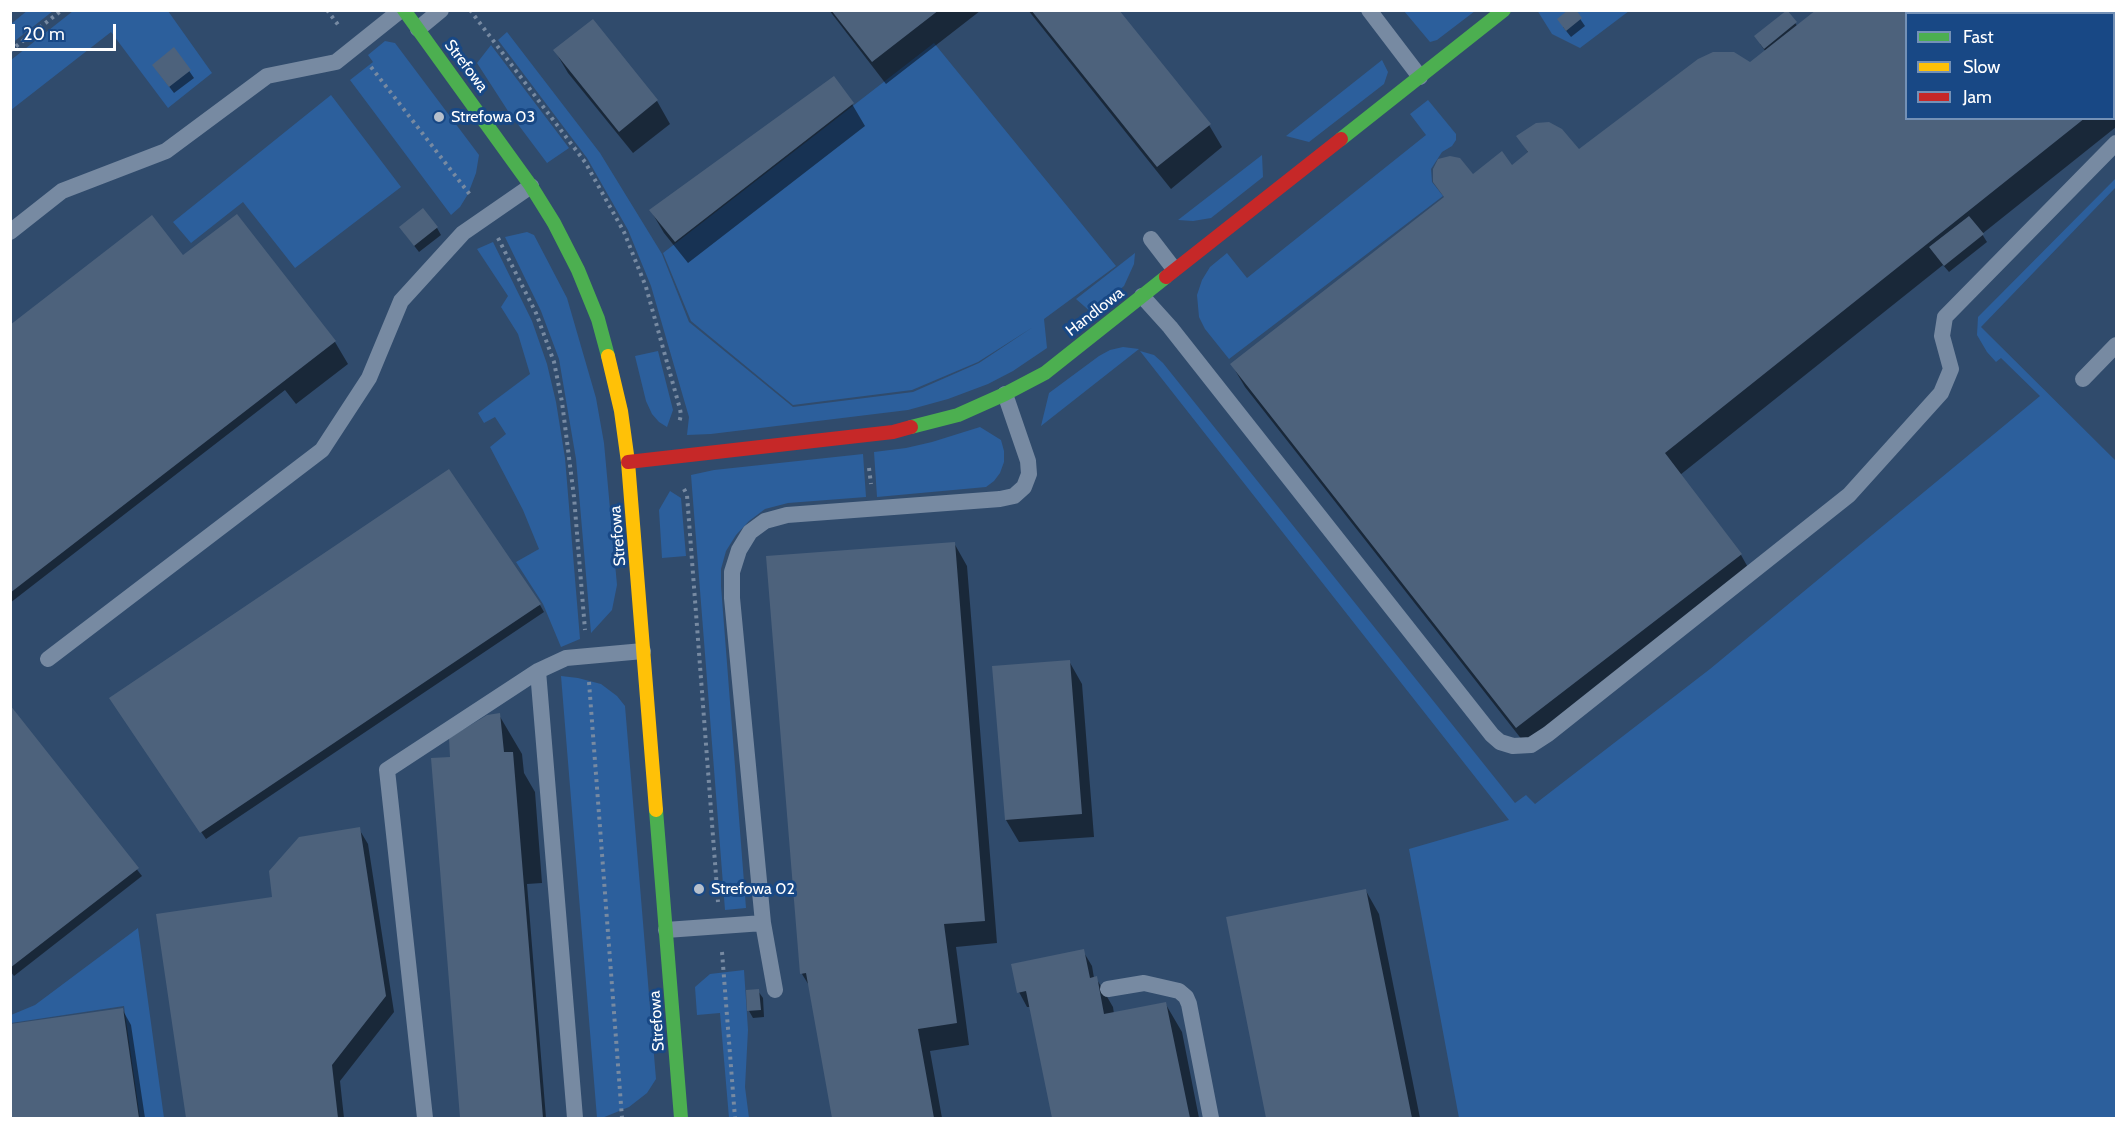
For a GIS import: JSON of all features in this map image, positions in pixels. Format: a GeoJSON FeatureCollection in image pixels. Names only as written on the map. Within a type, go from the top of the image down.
{"type":"FeatureCollection","features":[{"type":"Feature","properties":{"kind":"street","name":"Strefowa"},"geometry":{"type":"LineString","coordinates":[[403,10],[531,186],[578,270],[598,319],[621,411],[628,462],[681,1119]]}},
{"type":"Feature","properties":{"kind":"street","name":"Handlowa"},"geometry":{"type":"LineString","coordinates":[[628,462],[893,432],[958,415],[1005,394],[1045,373],[1504,10]]}},
{"type":"Feature","properties":{"kind":"lane"},"geometry":{"type":"LineString","coordinates":[[10,232],[62,191],[166,152],[267,76],[336,62],[403,10]]}},
{"type":"Feature","properties":{"kind":"lane"},"geometry":{"type":"LineString","coordinates":[[418,29],[441,10]]}},
{"type":"Feature","properties":{"kind":"lane"},"geometry":{"type":"LineString","coordinates":[[1369,10],[1420,77]]}},
{"type":"Feature","properties":{"kind":"lane"},"geometry":{"type":"LineString","coordinates":[[1142,296],[1170,327],[1491,735],[1500,742],[1513,746],[1531,745],[1548,734],[1849,495],[1941,393],[1950,369],[1942,336],[1945,317],[2116,143]]}},
{"type":"Feature","properties":{"kind":"lane"},"geometry":{"type":"LineString","coordinates":[[48,659],[322,450],[369,378],[401,301],[463,233],[531,186]]}},
{"type":"Feature","properties":{"kind":"lane"},"geometry":{"type":"LineString","coordinates":[[1151,239],[1174,269]]}},
{"type":"Feature","properties":{"kind":"lane"},"geometry":{"type":"LineString","coordinates":[[2084,379],[2116,345]]}},
{"type":"Feature","properties":{"kind":"lane"},"geometry":{"type":"LineString","coordinates":[[775,990],[764,923],[732,598],[732,572],[739,550],[750,532],[765,521],[787,515],[1000,499],[1014,496],[1024,487],[1029,474],[1028,461],[1005,394]]}},
{"type":"Feature","properties":{"kind":"lane"},"geometry":{"type":"LineString","coordinates":[[425,1119],[387,770],[538,670],[566,658],[644,651]]}},
{"type":"Feature","properties":{"kind":"lane"},"geometry":{"type":"LineString","coordinates":[[538,670],[575,1119]]}},
{"type":"Feature","properties":{"kind":"lane"},"geometry":{"type":"LineString","coordinates":[[666,930],[764,923]]}},
{"type":"Feature","properties":{"kind":"lane"},"geometry":{"type":"LineString","coordinates":[[1108,989],[1144,983],[1179,992],[1186,997],[1211,1119]]}},
{"type":"Feature","properties":{"kind":"path"},"geometry":{"type":"LineString","coordinates":[[10,51],[62,10]]}},
{"type":"Feature","properties":{"kind":"path"},"geometry":{"type":"LineString","coordinates":[[327,10],[487,216],[529,298],[554,362],[562,402],[574,497],[621,1119]]}},
{"type":"Feature","properties":{"kind":"shaded area"},"geometry":{"type":"Polygon","coordinates":[[[28,10],[53,11],[11,44],[11,24],[28,10]]]}},
{"type":"Feature","properties":{"kind":"shaded area"},"geometry":{"type":"Polygon","coordinates":[[[1537,10],[1629,11],[1580,48],[1552,34],[1537,10]]]}},
{"type":"Feature","properties":{"kind":"shaded area"},"geometry":{"type":"Polygon","coordinates":[[[73,11],[168,11],[212,73],[168,108],[111,32],[11,110],[11,60],[73,11]]]}},
{"type":"Feature","properties":{"kind":"shaded area"},"geometry":{"type":"Polygon","coordinates":[[[1404,11],[1475,11],[1437,40],[1430,42],[1404,11]]]}},
{"type":"Feature","properties":{"kind":"shaded area"},"geometry":{"type":"Polygon","coordinates":[[[507,32],[600,153],[662,254],[689,322],[793,407],[913,392],[979,363],[1033,327],[978,362],[912,390],[793,405],[691,321],[663,253],[934,43],[1116,266],[1044,319],[1047,348],[1013,371],[988,384],[948,399],[908,410],[687,435],[689,417],[651,286],[628,230],[587,158],[498,40],[507,32]]]}},
{"type":"Feature","properties":{"kind":"shaded area"},"geometry":{"type":"Polygon","coordinates":[[[385,41],[395,43],[479,155],[476,173],[468,194],[460,207],[451,215],[350,80],[373,62],[368,55],[385,41]]]}},
{"type":"Feature","properties":{"kind":"shaded area"},"geometry":{"type":"Polygon","coordinates":[[[491,45],[569,148],[547,163],[508,111],[477,63],[491,45]]]}},
{"type":"Feature","properties":{"kind":"shaded area"},"geometry":{"type":"Polygon","coordinates":[[[1382,60],[1388,72],[1384,84],[1309,142],[1286,136],[1382,60]]]}},
{"type":"Feature","properties":{"kind":"shaded area"},"geometry":{"type":"Polygon","coordinates":[[[331,95],[401,187],[295,268],[243,202],[191,243],[173,222],[331,95]]]}},
{"type":"Feature","properties":{"kind":"shaded area"},"geometry":{"type":"Polygon","coordinates":[[[1428,100],[1456,134],[1456,140],[1452,146],[1442,152],[1431,169],[1432,182],[1443,196],[1229,359],[1205,329],[1199,317],[1197,295],[1210,267],[1227,253],[1247,278],[1426,135],[1410,114],[1428,100]]]}},
{"type":"Feature","properties":{"kind":"shaded area"},"geometry":{"type":"Polygon","coordinates":[[[1262,155],[1263,177],[1211,218],[1193,221],[1178,220],[1262,155]]]}},
{"type":"Feature","properties":{"kind":"shaded area"},"geometry":{"type":"Polygon","coordinates":[[[2116,178],[2116,187],[1981,327],[2116,461],[2116,1118],[1459,1118],[1409,849],[1509,820],[1140,351],[1154,355],[1163,363],[1515,803],[1526,795],[1535,804],[1710,669],[2040,396],[2001,358],[1996,362],[1987,352],[1977,335],[1978,317],[2116,178]]]}},
{"type":"Feature","properties":{"kind":"shaded area"},"geometry":{"type":"Polygon","coordinates":[[[527,232],[534,235],[567,298],[596,398],[604,443],[617,585],[612,610],[591,633],[576,459],[559,359],[541,311],[505,237],[527,232]]]}},
{"type":"Feature","properties":{"kind":"shaded area"},"geometry":{"type":"Polygon","coordinates":[[[493,242],[532,321],[547,364],[556,402],[565,458],[580,639],[561,647],[543,604],[516,562],[539,549],[523,510],[490,447],[506,434],[495,417],[484,423],[478,413],[530,374],[518,334],[501,307],[508,296],[477,249],[493,242]]]}},
{"type":"Feature","properties":{"kind":"shaded area"},"geometry":{"type":"Polygon","coordinates":[[[1135,253],[1134,264],[1124,286],[1092,313],[1076,299],[1135,253]]]}},
{"type":"Feature","properties":{"kind":"shaded area"},"geometry":{"type":"Polygon","coordinates":[[[1123,347],[1139,349],[1041,426],[1049,393],[1099,356],[1123,347]]]}},
{"type":"Feature","properties":{"kind":"shaded area"},"geometry":{"type":"Polygon","coordinates":[[[658,351],[673,410],[667,427],[652,414],[646,401],[635,356],[658,351]]]}},
{"type":"Feature","properties":{"kind":"shaded area"},"geometry":{"type":"Polygon","coordinates":[[[980,427],[1001,440],[1004,451],[1004,462],[1000,473],[986,487],[877,497],[874,452],[932,442],[980,427]]]}},
{"type":"Feature","properties":{"kind":"shaded area"},"geometry":{"type":"Polygon","coordinates":[[[863,454],[866,497],[788,503],[765,509],[736,535],[726,551],[721,569],[721,586],[746,908],[725,910],[691,475],[714,470],[863,454]]]}},
{"type":"Feature","properties":{"kind":"shaded area"},"geometry":{"type":"Polygon","coordinates":[[[670,491],[681,498],[686,556],[662,558],[659,510],[670,491]]]}},
{"type":"Feature","properties":{"kind":"shaded area"},"geometry":{"type":"Polygon","coordinates":[[[561,676],[601,684],[617,696],[625,706],[656,1079],[647,1093],[629,1107],[602,1118],[597,1118],[561,676]]]}},
{"type":"Feature","properties":{"kind":"shaded area"},"geometry":{"type":"Polygon","coordinates":[[[138,928],[164,1118],[140,1118],[124,1006],[11,1023],[11,1015],[35,1005],[138,928]]]}},
{"type":"Feature","properties":{"kind":"shaded area"},"geometry":{"type":"Polygon","coordinates":[[[744,970],[748,1030],[745,1087],[749,1118],[729,1118],[720,1013],[697,1015],[695,987],[710,974],[744,970]]]}},
{"type":"Feature","properties":{"kind":"building"},"geometry":{"type":"Polygon","coordinates":[[[831,10],[939,10],[872,62],[831,10]]]}},
{"type":"Feature","properties":{"kind":"building"},"geometry":{"type":"Polygon","coordinates":[[[1031,10],[1119,10],[1211,124],[1157,167],[1031,10]]]}},
{"type":"Feature","properties":{"kind":"building"},"geometry":{"type":"Polygon","coordinates":[[[1568,10],[1576,10],[1582,18],[1566,31],[1557,19],[1568,10]]]}},
{"type":"Feature","properties":{"kind":"building"},"geometry":{"type":"Polygon","coordinates":[[[1787,10],[1797,22],[1764,49],[1754,36],[1787,10]]]}},
{"type":"Feature","properties":{"kind":"building"},"geometry":{"type":"Polygon","coordinates":[[[1816,10],[2116,10],[2115,95],[2115,12],[1905,12],[1905,120],[2082,120],[1665,453],[1742,554],[1516,728],[1230,364],[1444,197],[1433,182],[1433,169],[1438,159],[1450,156],[1460,158],[1473,174],[1502,151],[1512,165],[1528,152],[1516,136],[1536,123],[1549,122],[1562,129],[1579,149],[1698,59],[1713,52],[1734,52],[1750,62],[1816,10]]]}},
{"type":"Feature","properties":{"kind":"building"},"geometry":{"type":"Polygon","coordinates":[[[593,19],[658,100],[619,132],[553,50],[593,19]]]}},
{"type":"Feature","properties":{"kind":"building"},"geometry":{"type":"Polygon","coordinates":[[[174,47],[191,70],[169,87],[152,65],[174,47]]]}},
{"type":"Feature","properties":{"kind":"building"},"geometry":{"type":"Polygon","coordinates":[[[834,76],[854,103],[675,242],[649,210],[834,76]]]}},
{"type":"Feature","properties":{"kind":"building"},"geometry":{"type":"Polygon","coordinates":[[[423,208],[438,227],[414,246],[399,227],[423,208]]]}},
{"type":"Feature","properties":{"kind":"building"},"geometry":{"type":"Polygon","coordinates":[[[237,214],[336,341],[10,593],[10,325],[152,215],[183,255],[237,214]]]}},
{"type":"Feature","properties":{"kind":"building"},"geometry":{"type":"Polygon","coordinates":[[[1969,216],[1984,234],[1944,266],[1929,247],[1969,216]]]}},
{"type":"Feature","properties":{"kind":"building"},"geometry":{"type":"Polygon","coordinates":[[[449,469],[541,604],[200,833],[109,698],[449,469]]]}},
{"type":"Feature","properties":{"kind":"building"},"geometry":{"type":"Polygon","coordinates":[[[955,542],[985,921],[944,924],[957,1023],[918,1029],[934,1118],[832,1118],[806,973],[800,974],[766,556],[955,542]]]}},
{"type":"Feature","properties":{"kind":"building"},"geometry":{"type":"Polygon","coordinates":[[[1070,660],[1082,814],[1005,820],[992,666],[1070,660]]]}},
{"type":"Feature","properties":{"kind":"building"},"geometry":{"type":"Polygon","coordinates":[[[10,705],[139,868],[10,968],[10,705]]]}},
{"type":"Feature","properties":{"kind":"building"},"geometry":{"type":"Polygon","coordinates":[[[500,713],[504,752],[513,752],[543,1118],[460,1118],[431,758],[450,757],[449,738],[487,715],[500,713]]]}},
{"type":"Feature","properties":{"kind":"building"},"geometry":{"type":"Polygon","coordinates":[[[360,827],[386,996],[332,1065],[338,1118],[186,1118],[156,914],[272,897],[269,871],[299,837],[360,827]]]}},
{"type":"Feature","properties":{"kind":"building"},"geometry":{"type":"Polygon","coordinates":[[[1366,889],[1412,1118],[1266,1118],[1226,917],[1366,889]]]}},
{"type":"Feature","properties":{"kind":"building"},"geometry":{"type":"Polygon","coordinates":[[[1084,949],[1090,978],[1097,976],[1104,1014],[1166,1002],[1190,1118],[1052,1118],[1026,991],[1017,993],[1011,964],[1084,949]]]}},
{"type":"Feature","properties":{"kind":"building"},"geometry":{"type":"Polygon","coordinates":[[[759,989],[761,1010],[747,1011],[746,990],[759,989]]]}},
{"type":"Feature","properties":{"kind":"building"},"geometry":{"type":"Polygon","coordinates":[[[123,1008],[139,1118],[10,1118],[10,1024],[123,1008]]]}},
{"type":"Feature","properties":{"kind":"traffic: fast"},"geometry":{"type":"LineString","coordinates":[[404,10],[531,186],[554,223],[578,270],[598,319],[608,356]]}},
{"type":"Feature","properties":{"kind":"traffic: fast"},"geometry":{"type":"LineString","coordinates":[[1341,139],[1504,10]]}},
{"type":"Feature","properties":{"kind":"traffic: fast"},"geometry":{"type":"LineString","coordinates":[[911,427],[958,415],[1045,373],[1166,277]]}},
{"type":"Feature","properties":{"kind":"traffic: fast"},"geometry":{"type":"LineString","coordinates":[[656,810],[681,1118]]}},
{"type":"Feature","properties":{"kind":"traffic: slow"},"geometry":{"type":"LineString","coordinates":[[608,356],[621,411],[628,462],[656,810]]}},
{"type":"Feature","properties":{"kind":"traffic: jam"},"geometry":{"type":"LineString","coordinates":[[1166,277],[1341,139]]}},
{"type":"Feature","properties":{"kind":"traffic: jam"},"geometry":{"type":"LineString","coordinates":[[628,462],[893,432],[911,427]]}},
{"type":"Feature","properties":{"kind":"place","name":"Strefowa 03"},"geometry":{"type":"Point","coordinates":[439,117]}},
{"type":"Feature","properties":{"kind":"place","name":"Strefowa 02"},"geometry":{"type":"Point","coordinates":[699,889]}}]}
